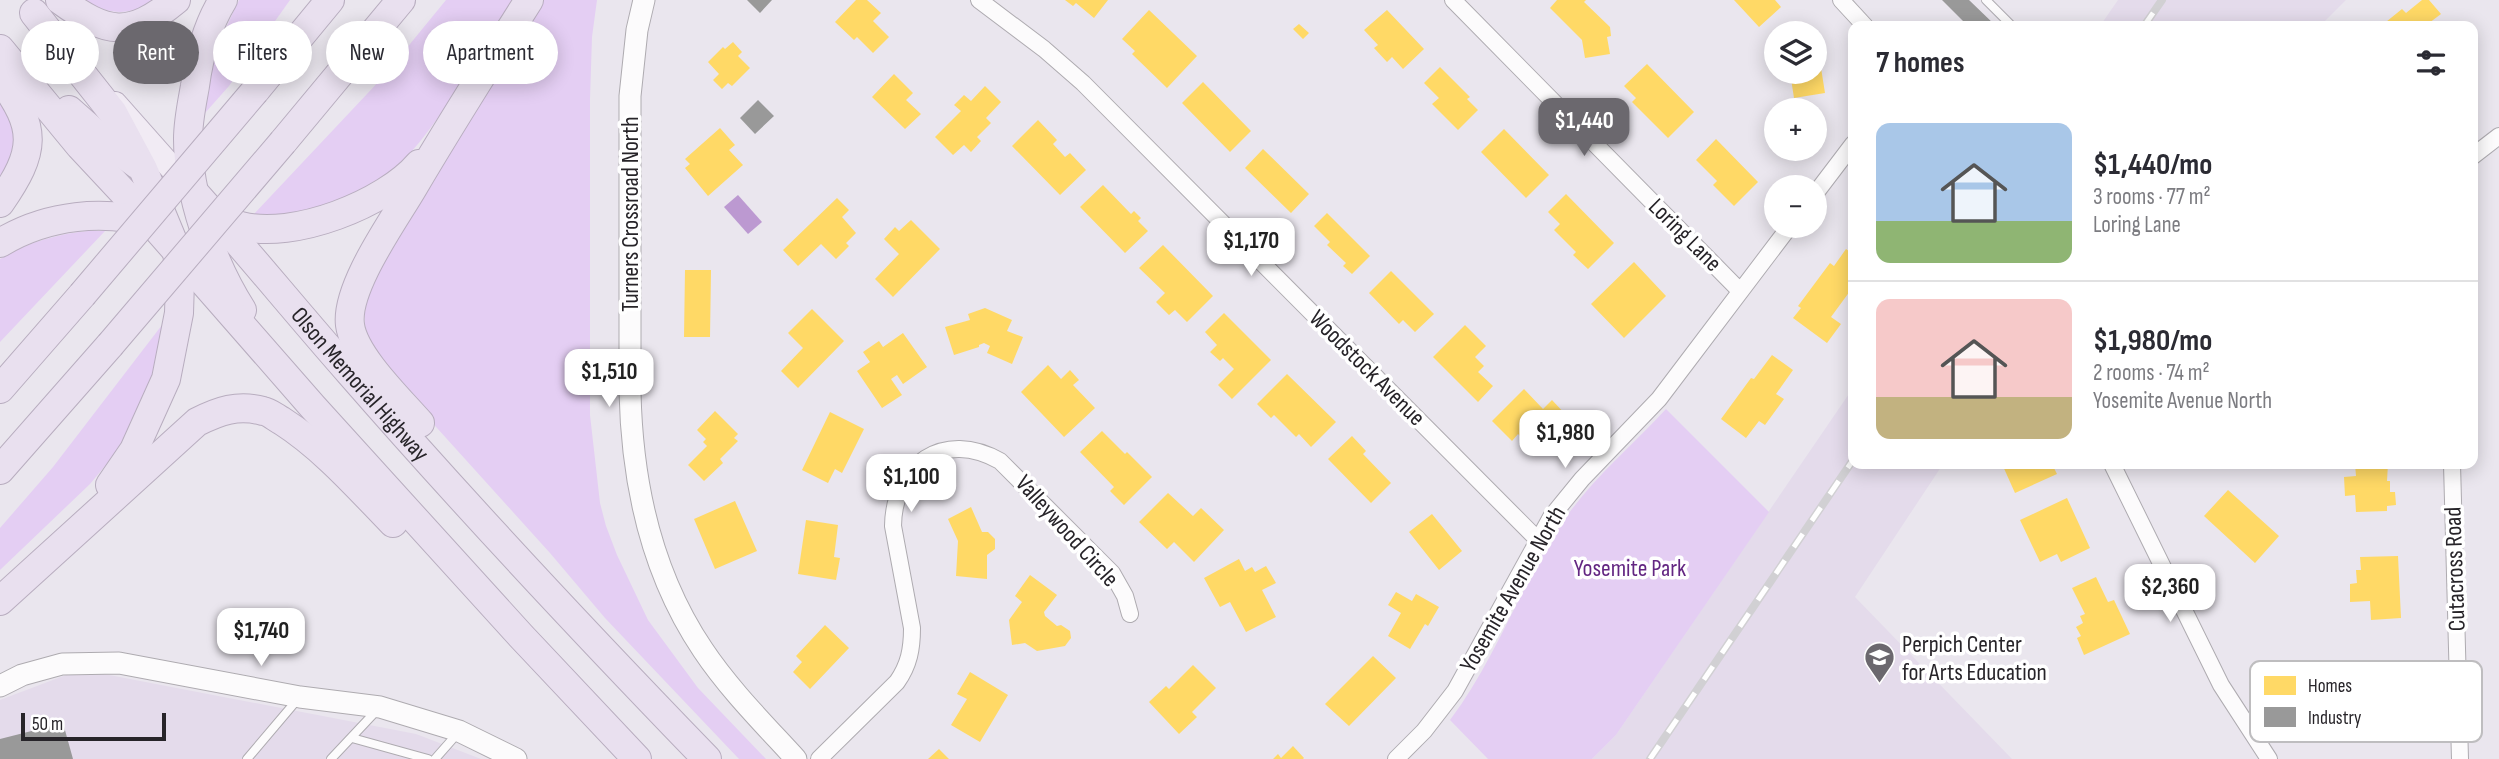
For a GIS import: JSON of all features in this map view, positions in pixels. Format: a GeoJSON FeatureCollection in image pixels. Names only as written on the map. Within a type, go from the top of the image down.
{"type":"FeatureCollection","features":[{"type":"Feature","properties":{"kind":"highway"},"geometry":{"type":"LineString","coordinates":[[60,0],[97,24],[113,28],[134,27],[156,16],[176,0]]}},
{"type":"Feature","properties":{"kind":"highway"},"geometry":{"type":"LineString","coordinates":[[223,0],[215,14],[197,72],[188,137],[201,202],[212,248],[235,300],[252,327],[313,407]]}},
{"type":"Feature","properties":{"kind":"highway"},"geometry":{"type":"LineString","coordinates":[[0,389],[330,0]]}},
{"type":"Feature","properties":{"kind":"highway"},"geometry":{"type":"LineString","coordinates":[[0,470],[110,345],[401,0]]}},
{"type":"Feature","properties":{"kind":"highway"},"geometry":{"type":"LineString","coordinates":[[529,0],[445,132],[362,276],[349,322],[352,337],[361,354],[458,468],[555,601]]}},
{"type":"Feature","properties":{"kind":"highway"},"geometry":{"type":"LineString","coordinates":[[28,6],[113,113],[143,169],[180,281],[178,313],[166,379],[134,450],[82,525]]}},
{"type":"Feature","properties":{"kind":"highway"},"geometry":{"type":"LineString","coordinates":[[0,49],[95,133],[143,169],[240,226],[284,227],[318,221],[354,208],[395,185],[414,169],[445,132]]}},
{"type":"Feature","properties":{"kind":"highway","name":"Olson Memorial Highway"},"geometry":{"type":"LineString","coordinates":[[0,49],[80,146],[166,235],[313,407],[637,759]]}},
{"type":"Feature","properties":{"kind":"highway"},"geometry":{"type":"LineString","coordinates":[[0,78],[24,114],[28,141],[19,172],[0,203]]}},
{"type":"Feature","properties":{"kind":"highway","name":"Olson Memorial Highway"},"geometry":{"type":"LineString","coordinates":[[201,202],[555,601],[707,759]]}},
{"type":"Feature","properties":{"kind":"highway"},"geometry":{"type":"LineString","coordinates":[[0,243],[28,229],[74,217],[127,218],[166,235],[212,248],[234,263],[350,373]]}},
{"type":"Feature","properties":{"kind":"highway"},"geometry":{"type":"LineString","coordinates":[[0,601],[197,422],[219,411],[241,408],[266,411],[331,459],[395,524],[521,636]]}},
{"type":"Feature","properties":{"kind":"main road","name":"Olson Memorial Highway"},"geometry":{"type":"LineString","coordinates":[[28,6],[201,202]]}},
{"type":"Feature","properties":{"kind":"street","name":"Turners Crossroad North"},"geometry":{"type":"LineString","coordinates":[[644,0],[637,30],[630,107],[630,392],[631,440],[637,483],[661,569],[702,649],[796,759]]}},
{"type":"Feature","properties":{"kind":"street","name":"Woodstock Avenue"},"geometry":{"type":"LineString","coordinates":[[979,0],[1044,49],[1083,83],[1538,540]]}},
{"type":"Feature","properties":{"kind":"street","name":"Loring Lane"},"geometry":{"type":"LineString","coordinates":[[1453,0],[1740,290]]}},
{"type":"Feature","properties":{"kind":"street"},"geometry":{"type":"LineString","coordinates":[[1841,0],[1860,21]]}},
{"type":"Feature","properties":{"kind":"street"},"geometry":{"type":"LineString","coordinates":[[2478,152],[2499,136]]}},
{"type":"Feature","properties":{"kind":"street"},"geometry":{"type":"LineString","coordinates":[[1827,178],[1848,151]]}},
{"type":"Feature","properties":{"kind":"street","name":"Yosemite Avenue North"},"geometry":{"type":"LineString","coordinates":[[1396,759],[1424,731],[1455,691],[1538,540],[1567,495],[1659,399],[1781,238]]}},
{"type":"Feature","properties":{"kind":"street","name":"Valleywood Circle"},"geometry":{"type":"LineString","coordinates":[[820,759],[897,682],[905,670],[912,645],[912,628],[892,526],[893,512],[900,485],[906,476],[941,450],[970,449],[986,453],[1000,461],[1112,573],[1125,596],[1130,614]]}},
{"type":"Feature","properties":{"kind":"street"},"geometry":{"type":"LineString","coordinates":[[2114,469],[2221,685],[2250,730]]}},
{"type":"Feature","properties":{"kind":"street","name":"Cutacross Road"},"geometry":{"type":"LineString","coordinates":[[2452,469],[2457,661]]}},
{"type":"Feature","properties":{"kind":"street"},"geometry":{"type":"LineString","coordinates":[[0,686],[22,675],[62,664],[119,663],[300,697],[380,707],[459,731],[516,759]]}},
{"type":"Feature","properties":{"kind":"street"},"geometry":{"type":"LineString","coordinates":[[2258,742],[2269,759]]}},
{"type":"Feature","properties":{"kind":"lane"},"geometry":{"type":"LineString","coordinates":[[1986,0],[2007,21]]}},
{"type":"Feature","properties":{"kind":"lane"},"geometry":{"type":"LineString","coordinates":[[247,759],[300,697]]}},
{"type":"Feature","properties":{"kind":"lane"},"geometry":{"type":"LineString","coordinates":[[331,759],[380,707]]}},
{"type":"Feature","properties":{"kind":"lane"},"geometry":{"type":"LineString","coordinates":[[435,759],[459,731]]}},
{"type":"Feature","properties":{"kind":"lane"},"geometry":{"type":"LineString","coordinates":[[352,738],[428,759]]}},
{"type":"Feature","properties":{"kind":"shaded area"},"geometry":{"type":"Polygon","coordinates":[[[2118,0],[2346,0],[2325,21],[2103,21],[2118,0]]]}},
{"type":"Feature","properties":{"kind":"shaded area"},"geometry":{"type":"Polygon","coordinates":[[[738,195],[762,222],[748,234],[724,207],[738,195]]]}},
{"type":"Feature","properties":{"kind":"shaded area"},"geometry":{"type":"Polygon","coordinates":[[[1848,395],[1848,469],[1940,469],[1855,597],[2012,759],[1592,759],[1616,735],[1848,395]]]}},
{"type":"Feature","properties":{"kind":"shaded area"},"geometry":{"type":"Polygon","coordinates":[[[104,674],[416,734],[481,759],[0,759],[0,700],[66,675],[104,674]]]}},
{"type":"Feature","properties":{"kind":"green space"},"geometry":{"type":"Polygon","coordinates":[[[80,0],[160,0],[120,12],[80,0]]]}},
{"type":"Feature","properties":{"kind":"green space"},"geometry":{"type":"Polygon","coordinates":[[[239,0],[290,0],[275,21],[230,21],[239,0]]]}},
{"type":"Feature","properties":{"kind":"green space"},"geometry":{"type":"Polygon","coordinates":[[[446,0],[513,0],[500,21],[429,21],[446,0]]]}},
{"type":"Feature","properties":{"kind":"green space"},"geometry":{"type":"Polygon","coordinates":[[[544,0],[597,0],[592,37],[590,99],[590,415],[600,503],[606,526],[648,620],[698,688],[766,759],[739,759],[605,618],[381,366],[366,330],[365,312],[374,274],[492,84],[558,84],[558,21],[531,21],[544,0]]]}},
{"type":"Feature","properties":{"kind":"green space"},"geometry":{"type":"Polygon","coordinates":[[[423,28],[423,84],[461,84],[412,151],[372,186],[343,199],[298,212],[254,214],[376,84],[409,84],[409,45],[423,28]]]}},
{"type":"Feature","properties":{"kind":"green space"},"geometry":{"type":"Polygon","coordinates":[[[213,63],[213,84],[230,84],[205,113],[208,83],[213,63]]]}},
{"type":"Feature","properties":{"kind":"green space"},"geometry":{"type":"Polygon","coordinates":[[[0,94],[15,126],[12,158],[0,187],[0,94]]]}},
{"type":"Feature","properties":{"kind":"green space"},"geometry":{"type":"Polygon","coordinates":[[[88,231],[105,231],[0,342],[0,259],[42,240],[88,231]]]}},
{"type":"Feature","properties":{"kind":"green space"},"geometry":{"type":"Polygon","coordinates":[[[162,325],[153,376],[115,454],[90,484],[0,570],[0,528],[53,467],[162,325]]]}},
{"type":"Feature","properties":{"kind":"green space","name":"Yosemite Park"},"geometry":{"type":"Polygon","coordinates":[[[1666,409],[1769,512],[1616,735],[1592,759],[1488,759],[1450,720],[1480,674],[1544,552],[1569,512],[1595,481],[1666,409]]]}},
{"type":"Feature","properties":{"kind":"building: Homes"},"geometry":{"type":"Polygon","coordinates":[[[856,0],[867,0],[881,13],[873,21],[889,37],[873,53],[857,37],[854,40],[835,22],[856,0]]]}},
{"type":"Feature","properties":{"kind":"building: Homes"},"geometry":{"type":"Polygon","coordinates":[[[1065,0],[1108,0],[1094,18],[1076,3],[1073,6],[1065,0]]]}},
{"type":"Feature","properties":{"kind":"building: Homes"},"geometry":{"type":"Polygon","coordinates":[[[1557,0],[1586,0],[1584,2],[1610,27],[1611,36],[1607,37],[1610,54],[1585,58],[1582,40],[1550,8],[1557,0]]]}},
{"type":"Feature","properties":{"kind":"building: Homes"},"geometry":{"type":"Polygon","coordinates":[[[1734,0],[1775,0],[1781,7],[1759,27],[1734,0]]]}},
{"type":"Feature","properties":{"kind":"building: Homes"},"geometry":{"type":"Polygon","coordinates":[[[2422,0],[2429,0],[2441,14],[2432,21],[2387,21],[2402,9],[2406,13],[2422,0]]]}},
{"type":"Feature","properties":{"kind":"building: Homes"},"geometry":{"type":"Polygon","coordinates":[[[1149,10],[1197,56],[1167,88],[1132,54],[1135,51],[1122,39],[1149,10]]]}},
{"type":"Feature","properties":{"kind":"building: Homes"},"geometry":{"type":"Polygon","coordinates":[[[1387,10],[1424,49],[1403,69],[1392,57],[1387,62],[1374,48],[1378,45],[1364,30],[1387,10]]]}},
{"type":"Feature","properties":{"kind":"building: Homes"},"geometry":{"type":"Polygon","coordinates":[[[1299,24],[1309,33],[1303,39],[1293,29],[1299,24]]]}},
{"type":"Feature","properties":{"kind":"building: Homes"},"geometry":{"type":"Polygon","coordinates":[[[733,42],[742,52],[738,56],[750,68],[732,86],[728,83],[722,89],[713,80],[719,74],[708,62],[723,47],[725,49],[733,42]]]}},
{"type":"Feature","properties":{"kind":"building: Homes"},"geometry":{"type":"Polygon","coordinates":[[[1647,64],[1694,112],[1668,138],[1632,102],[1636,98],[1624,86],[1647,64]]]}},
{"type":"Feature","properties":{"kind":"building: Homes"},"geometry":{"type":"Polygon","coordinates":[[[1440,67],[1470,97],[1467,99],[1478,110],[1458,130],[1432,104],[1439,98],[1424,83],[1440,67]]]}},
{"type":"Feature","properties":{"kind":"building: Homes"},"geometry":{"type":"Polygon","coordinates":[[[894,74],[913,93],[906,100],[921,114],[905,129],[872,97],[894,74]]]}},
{"type":"Feature","properties":{"kind":"building: Homes"},"geometry":{"type":"Polygon","coordinates":[[[1203,82],[1251,131],[1230,152],[1182,103],[1203,82]]]}},
{"type":"Feature","properties":{"kind":"building: Homes"},"geometry":{"type":"Polygon","coordinates":[[[1792,84],[1824,84],[1825,93],[1794,98],[1792,84]]]}},
{"type":"Feature","properties":{"kind":"building: Homes"},"geometry":{"type":"Polygon","coordinates":[[[985,86],[1001,102],[986,118],[991,123],[977,137],[981,141],[971,152],[964,145],[953,155],[935,137],[961,111],[954,105],[964,95],[971,101],[985,86]]]}},
{"type":"Feature","properties":{"kind":"building: Homes"},"geometry":{"type":"Polygon","coordinates":[[[1038,120],[1057,140],[1053,144],[1065,157],[1070,153],[1086,170],[1060,195],[1012,146],[1038,120]]]}},
{"type":"Feature","properties":{"kind":"building: Homes"},"geometry":{"type":"Polygon","coordinates":[[[720,128],[735,145],[729,150],[743,165],[708,196],[685,168],[690,164],[685,159],[720,128]]]}},
{"type":"Feature","properties":{"kind":"building: Homes"},"geometry":{"type":"Polygon","coordinates":[[[1504,129],[1549,175],[1526,198],[1481,152],[1504,129]]]}},
{"type":"Feature","properties":{"kind":"building: Homes"},"geometry":{"type":"Polygon","coordinates":[[[1716,139],[1758,182],[1734,206],[1713,185],[1717,181],[1696,160],[1716,139]]]}},
{"type":"Feature","properties":{"kind":"building: Homes"},"geometry":{"type":"Polygon","coordinates":[[[1263,149],[1309,194],[1291,213],[1245,168],[1263,149]]]}},
{"type":"Feature","properties":{"kind":"building: Homes"},"geometry":{"type":"Polygon","coordinates":[[[1103,185],[1131,214],[1134,211],[1141,218],[1138,221],[1148,231],[1125,253],[1080,207],[1103,185]]]}},
{"type":"Feature","properties":{"kind":"building: Homes"},"geometry":{"type":"Polygon","coordinates":[[[1566,194],[1614,243],[1588,269],[1573,255],[1576,252],[1554,230],[1560,224],[1548,212],[1566,194]]]}},
{"type":"Feature","properties":{"kind":"building: Homes"},"geometry":{"type":"Polygon","coordinates":[[[837,198],[849,210],[842,217],[856,233],[846,243],[849,246],[836,259],[821,244],[798,266],[783,250],[837,198]]]}},
{"type":"Feature","properties":{"kind":"building: Homes"},"geometry":{"type":"Polygon","coordinates":[[[1327,213],[1370,256],[1352,274],[1343,266],[1346,263],[1327,245],[1330,242],[1314,226],[1327,213]]]}},
{"type":"Feature","properties":{"kind":"building: Homes"},"geometry":{"type":"Polygon","coordinates":[[[911,220],[940,249],[893,297],[875,279],[899,254],[884,239],[895,227],[899,231],[911,220]]]}},
{"type":"Feature","properties":{"kind":"building: Homes"},"geometry":{"type":"Polygon","coordinates":[[[1163,245],[1213,296],[1187,322],[1175,310],[1169,315],[1156,302],[1165,293],[1139,268],[1163,245]]]}},
{"type":"Feature","properties":{"kind":"building: Homes"},"geometry":{"type":"Polygon","coordinates":[[[1846,249],[1848,250],[1848,294],[1831,317],[1841,324],[1827,343],[1793,318],[1801,308],[1798,306],[1830,263],[1834,266],[1846,249]]]}},
{"type":"Feature","properties":{"kind":"building: Homes"},"geometry":{"type":"Polygon","coordinates":[[[1634,262],[1666,296],[1624,338],[1591,304],[1634,262]]]}},
{"type":"Feature","properties":{"kind":"building: Homes"},"geometry":{"type":"Polygon","coordinates":[[[685,270],[711,270],[710,337],[684,337],[685,270]]]}},
{"type":"Feature","properties":{"kind":"building: Homes"},"geometry":{"type":"Polygon","coordinates":[[[1391,271],[1434,314],[1415,332],[1403,320],[1399,324],[1369,293],[1391,271]]]}},
{"type":"Feature","properties":{"kind":"building: Homes"},"geometry":{"type":"Polygon","coordinates":[[[985,308],[1012,320],[1007,331],[1023,337],[1012,364],[987,353],[990,346],[984,343],[954,355],[945,327],[970,320],[968,314],[985,308]]]}},
{"type":"Feature","properties":{"kind":"building: Homes"},"geometry":{"type":"Polygon","coordinates":[[[812,309],[844,341],[798,388],[781,371],[803,348],[788,333],[812,309]]]}},
{"type":"Feature","properties":{"kind":"building: Homes"},"geometry":{"type":"Polygon","coordinates":[[[1224,313],[1271,360],[1232,399],[1218,385],[1234,369],[1223,358],[1220,361],[1210,352],[1217,345],[1205,332],[1224,313]]]}},
{"type":"Feature","properties":{"kind":"building: Homes"},"geometry":{"type":"Polygon","coordinates":[[[1465,325],[1486,346],[1475,357],[1484,366],[1478,372],[1493,386],[1478,402],[1433,357],[1465,325]]]}},
{"type":"Feature","properties":{"kind":"building: Homes"},"geometry":{"type":"Polygon","coordinates":[[[903,333],[927,367],[903,384],[897,375],[891,379],[902,395],[882,408],[857,371],[870,362],[863,352],[879,341],[883,347],[903,333]]]}},
{"type":"Feature","properties":{"kind":"building: Homes"},"geometry":{"type":"Polygon","coordinates":[[[1772,355],[1793,370],[1776,394],[1784,399],[1765,425],[1759,421],[1746,438],[1721,419],[1772,355]]]}},
{"type":"Feature","properties":{"kind":"building: Homes"},"geometry":{"type":"Polygon","coordinates":[[[1048,365],[1061,379],[1070,370],[1079,380],[1073,385],[1095,408],[1064,437],[1021,392],[1048,365]]]}},
{"type":"Feature","properties":{"kind":"building: Homes"},"geometry":{"type":"Polygon","coordinates":[[[1287,374],[1336,422],[1311,447],[1299,434],[1296,437],[1274,415],[1271,418],[1257,404],[1287,374]]]}},
{"type":"Feature","properties":{"kind":"building: Homes"},"geometry":{"type":"Polygon","coordinates":[[[1524,389],[1543,409],[1552,400],[1566,415],[1533,449],[1518,434],[1512,441],[1492,421],[1524,389]]]}},
{"type":"Feature","properties":{"kind":"building: Homes"},"geometry":{"type":"Polygon","coordinates":[[[715,411],[738,434],[734,438],[738,441],[720,459],[723,463],[704,481],[688,465],[707,446],[703,442],[706,439],[697,430],[715,411]]]}},
{"type":"Feature","properties":{"kind":"building: Homes"},"geometry":{"type":"Polygon","coordinates":[[[830,412],[864,429],[842,473],[835,469],[828,483],[802,470],[830,412]]]}},
{"type":"Feature","properties":{"kind":"building: Homes"},"geometry":{"type":"Polygon","coordinates":[[[1102,431],[1152,477],[1124,505],[1110,491],[1114,487],[1080,452],[1102,431]]]}},
{"type":"Feature","properties":{"kind":"building: Homes"},"geometry":{"type":"Polygon","coordinates":[[[1352,436],[1366,451],[1363,454],[1391,483],[1371,503],[1328,459],[1352,436]]]}},
{"type":"Feature","properties":{"kind":"building: Homes"},"geometry":{"type":"Polygon","coordinates":[[[2004,469],[2054,469],[2057,474],[2015,493],[2004,469]]]}},
{"type":"Feature","properties":{"kind":"building: Homes"},"geometry":{"type":"Polygon","coordinates":[[[2355,469],[2388,469],[2387,481],[2390,481],[2390,492],[2395,492],[2396,505],[2387,506],[2387,511],[2356,512],[2355,495],[2345,496],[2344,477],[2356,476],[2355,469]]]}},
{"type":"Feature","properties":{"kind":"building: Homes"},"geometry":{"type":"Polygon","coordinates":[[[2228,490],[2279,536],[2255,563],[2204,516],[2228,490]]]}},
{"type":"Feature","properties":{"kind":"building: Homes"},"geometry":{"type":"Polygon","coordinates":[[[1168,493],[1193,516],[1201,508],[1224,530],[1194,562],[1174,542],[1167,549],[1139,522],[1168,493]]]}},
{"type":"Feature","properties":{"kind":"building: Homes"},"geometry":{"type":"Polygon","coordinates":[[[2067,498],[2090,548],[2061,562],[2057,554],[2040,562],[2020,520],[2067,498]]]}},
{"type":"Feature","properties":{"kind":"building: Homes"},"geometry":{"type":"Polygon","coordinates":[[[735,501],[757,551],[715,569],[694,519],[735,501]]]}},
{"type":"Feature","properties":{"kind":"building: Homes"},"geometry":{"type":"Polygon","coordinates":[[[971,507],[982,532],[988,532],[995,539],[995,549],[987,555],[987,579],[956,576],[958,541],[948,519],[971,507]]]}},
{"type":"Feature","properties":{"kind":"building: Homes"},"geometry":{"type":"Polygon","coordinates":[[[1432,514],[1462,551],[1439,570],[1409,532],[1432,514]]]}},
{"type":"Feature","properties":{"kind":"building: Homes"},"geometry":{"type":"Polygon","coordinates":[[[806,520],[838,525],[834,557],[840,558],[836,580],[798,574],[806,520]]]}},
{"type":"Feature","properties":{"kind":"building: Homes"},"geometry":{"type":"Polygon","coordinates":[[[2398,556],[2401,618],[2371,620],[2370,601],[2350,602],[2350,584],[2357,583],[2356,570],[2361,570],[2360,557],[2398,556]]]}},
{"type":"Feature","properties":{"kind":"building: Homes"},"geometry":{"type":"Polygon","coordinates":[[[1239,559],[1245,571],[1252,567],[1255,572],[1266,566],[1276,583],[1262,590],[1276,617],[1246,632],[1230,602],[1220,607],[1204,578],[1239,559]]]}},
{"type":"Feature","properties":{"kind":"building: Homes"},"geometry":{"type":"Polygon","coordinates":[[[1030,575],[1057,595],[1044,612],[1057,626],[1061,625],[1070,631],[1071,638],[1065,646],[1037,651],[1025,643],[1012,645],[1009,620],[1022,602],[1015,596],[1030,575]]]}},
{"type":"Feature","properties":{"kind":"building: Homes"},"geometry":{"type":"Polygon","coordinates":[[[2096,577],[2108,602],[2114,600],[2130,634],[2084,655],[2077,638],[2081,636],[2076,627],[2083,623],[2080,616],[2085,614],[2072,588],[2096,577]]]}},
{"type":"Feature","properties":{"kind":"building: Homes"},"geometry":{"type":"Polygon","coordinates":[[[1396,592],[1412,601],[1416,594],[1439,607],[1410,649],[1388,636],[1401,613],[1388,605],[1396,592]]]}},
{"type":"Feature","properties":{"kind":"building: Homes"},"geometry":{"type":"Polygon","coordinates":[[[825,625],[849,648],[810,689],[793,672],[802,662],[796,656],[825,625]]]}},
{"type":"Feature","properties":{"kind":"building: Homes"},"geometry":{"type":"Polygon","coordinates":[[[1373,656],[1396,678],[1349,726],[1325,704],[1373,656]]]}},
{"type":"Feature","properties":{"kind":"building: Homes"},"geometry":{"type":"Polygon","coordinates":[[[1193,665],[1216,688],[1192,712],[1197,717],[1179,734],[1149,702],[1166,686],[1169,689],[1193,665]]]}},
{"type":"Feature","properties":{"kind":"building: Homes"},"geometry":{"type":"Polygon","coordinates":[[[970,672],[1008,695],[980,742],[951,725],[967,699],[957,694],[970,672]]]}},
{"type":"Feature","properties":{"kind":"building: Homes"},"geometry":{"type":"Polygon","coordinates":[[[1293,746],[1303,759],[1273,759],[1278,754],[1281,758],[1293,746]]]}},
{"type":"Feature","properties":{"kind":"building: Homes"},"geometry":{"type":"Polygon","coordinates":[[[939,749],[949,759],[928,759],[939,749]]]}},
{"type":"Feature","properties":{"kind":"building: Industry"},"geometry":{"type":"Polygon","coordinates":[[[747,0],[772,0],[760,13],[747,0]]]}},
{"type":"Feature","properties":{"kind":"building: Industry"},"geometry":{"type":"Polygon","coordinates":[[[1942,0],[1969,0],[1991,21],[1963,21],[1942,0]]]}},
{"type":"Feature","properties":{"kind":"building: Industry"},"geometry":{"type":"Polygon","coordinates":[[[758,100],[774,116],[755,134],[740,118],[758,100]]]}},
{"type":"Feature","properties":{"kind":"building: Industry"},"geometry":{"type":"Polygon","coordinates":[[[63,723],[73,759],[0,759],[0,739],[63,723]]]}},
{"type":"Feature","properties":{"kind":"railway"},"geometry":{"type":"LineString","coordinates":[[2147,21],[2162,0]]}},
{"type":"Feature","properties":{"kind":"railway"},"geometry":{"type":"LineString","coordinates":[[1650,759],[1848,467]]}},
{"type":"Feature","properties":{"kind":"place","name":"Perpich Center for Arts Education"},"geometry":{"type":"Point","coordinates":[1879,685]}}]}
